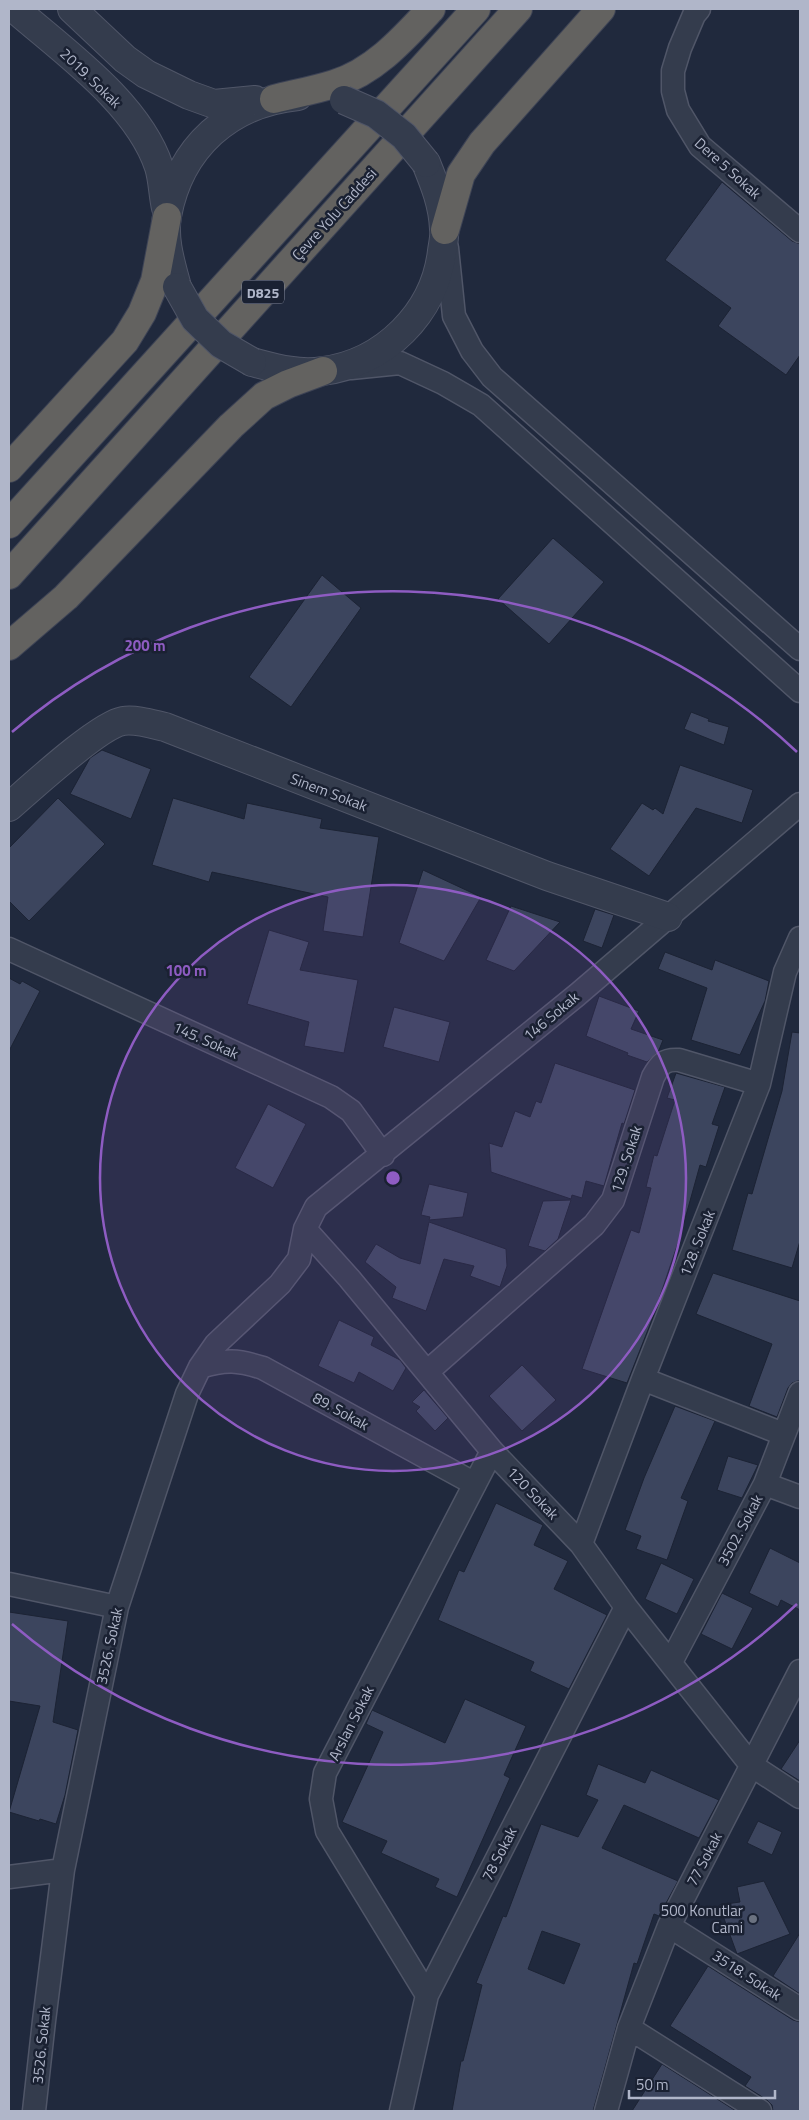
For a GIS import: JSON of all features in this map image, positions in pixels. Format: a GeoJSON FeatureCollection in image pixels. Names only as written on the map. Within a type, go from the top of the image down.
{"type":"FeatureCollection","features":[{"type":"Feature","properties":{"kind":"highway"},"geometry":{"type":"LineString","coordinates":[[274,98],[336,84],[367,68],[400,42],[431,9]]}},
{"type":"Feature","properties":{"kind":"highway","name":"D825"},"geometry":{"type":"LineString","coordinates":[[9,524],[476,9]]}},
{"type":"Feature","properties":{"kind":"highway","name":"Çevre Yolu Caddesi"},"geometry":{"type":"LineString","coordinates":[[9,575],[518,9]]}},
{"type":"Feature","properties":{"kind":"highway"},"geometry":{"type":"LineString","coordinates":[[422,115],[528,9]]}},
{"type":"Feature","properties":{"kind":"highway"},"geometry":{"type":"LineString","coordinates":[[445,230],[461,174],[482,142],[601,9]]}},
{"type":"Feature","properties":{"kind":"highway"},"geometry":{"type":"LineString","coordinates":[[9,468],[125,342],[142,313],[155,281],[167,217]]}},
{"type":"Feature","properties":{"kind":"highway"},"geometry":{"type":"LineString","coordinates":[[9,646],[66,597],[232,426],[264,396],[288,384],[323,372]]}},
{"type":"Feature","properties":{"kind":"street","name":"2019. Sokak"},"geometry":{"type":"LineString","coordinates":[[15,9],[115,96],[143,135],[159,167],[167,217]]}},
{"type":"Feature","properties":{"kind":"street"},"geometry":{"type":"LineString","coordinates":[[72,9],[125,59],[146,74],[189,95],[214,104],[309,95],[344,100],[376,114],[404,136],[426,163],[439,196],[445,230],[454,316],[472,351],[492,377],[800,649]]}},
{"type":"Feature","properties":{"kind":"street","name":"Dere 5 Sokak"},"geometry":{"type":"LineString","coordinates":[[699,9],[694,15],[680,48],[673,71],[673,91],[678,110],[700,146],[800,231]]}},
{"type":"Feature","properties":{"kind":"street"},"geometry":{"type":"LineString","coordinates":[[274,98],[235,114],[202,141],[179,176],[167,217],[167,253],[177,287],[195,319],[221,344],[252,362],[287,372],[323,372],[400,363],[443,382],[481,405],[800,690]]}},
{"type":"Feature","properties":{"kind":"street"},"geometry":{"type":"LineString","coordinates":[[323,372],[362,361],[397,339],[423,308],[440,271],[445,230]]}},
{"type":"Feature","properties":{"kind":"street","name":"Sinem Sokak"},"geometry":{"type":"LineString","coordinates":[[9,807],[102,729],[122,721],[144,722],[165,727],[546,876],[668,917]]}},
{"type":"Feature","properties":{"kind":"street","name":"146 Sokak"},"geometry":{"type":"LineString","coordinates":[[305,1229],[316,1207],[333,1192],[384,1155],[800,804]]}},
{"type":"Feature","properties":{"kind":"street","name":"128. Sokak"},"geometry":{"type":"LineString","coordinates":[[581,1544],[643,1379],[760,1084],[785,972],[800,938]]}},
{"type":"Feature","properties":{"kind":"street","name":"145. Sokak"},"geometry":{"type":"LineString","coordinates":[[9,950],[331,1097],[351,1111],[384,1155]]}},
{"type":"Feature","properties":{"kind":"street","name":"129. Sokak"},"geometry":{"type":"LineString","coordinates":[[427,1372],[594,1225],[612,1200],[653,1076],[661,1064],[668,1059],[679,1060],[760,1084]]}},
{"type":"Feature","properties":{"kind":"street","name":"120 Sokak"},"geometry":{"type":"LineString","coordinates":[[305,1229],[492,1451],[581,1544],[626,1607],[751,1765],[800,1797]]}},
{"type":"Feature","properties":{"kind":"street","name":"3526. Sokak"},"geometry":{"type":"LineString","coordinates":[[34,2111],[63,1870],[117,1607],[187,1394],[200,1367],[216,1344],[280,1284],[298,1258],[305,1229]]}},
{"type":"Feature","properties":{"kind":"street","name":"89. Sokak"},"geometry":{"type":"LineString","coordinates":[[200,1367],[220,1361],[239,1361],[263,1368],[475,1484]]}},
{"type":"Feature","properties":{"kind":"street"},"geometry":{"type":"LineString","coordinates":[[643,1379],[783,1434]]}},
{"type":"Feature","properties":{"kind":"street","name":"3502. Sokak"},"geometry":{"type":"LineString","coordinates":[[671,1662],[764,1484],[800,1393]]}},
{"type":"Feature","properties":{"kind":"street","name":"Arslan Sokak"},"geometry":{"type":"LineString","coordinates":[[427,1994],[327,1831],[321,1798],[325,1773],[492,1451]]}},
{"type":"Feature","properties":{"kind":"street"},"geometry":{"type":"LineString","coordinates":[[764,1484],[800,1497]]}},
{"type":"Feature","properties":{"kind":"street"},"geometry":{"type":"LineString","coordinates":[[9,1584],[117,1607]]}},
{"type":"Feature","properties":{"kind":"street","name":"78 Sokak"},"geometry":{"type":"LineString","coordinates":[[401,2111],[427,1994],[626,1607]]}},
{"type":"Feature","properties":{"kind":"street","name":"77 Sokak"},"geometry":{"type":"LineString","coordinates":[[606,2111],[629,2028],[669,1926],[800,1673]]}},
{"type":"Feature","properties":{"kind":"street"},"geometry":{"type":"LineString","coordinates":[[9,1877],[63,1870]]}},
{"type":"Feature","properties":{"kind":"street","name":"3518. Sokak"},"geometry":{"type":"LineString","coordinates":[[669,1926],[800,2009]]}},
{"type":"Feature","properties":{"kind":"street"},"geometry":{"type":"LineString","coordinates":[[629,2028],[760,2111]]}},
{"type":"Feature","properties":{"kind":"building"},"geometry":{"type":"Polygon","coordinates":[[[722,182],[792,241],[800,244],[800,355],[786,375],[718,326],[731,308],[665,260],[722,182]]]}},
{"type":"Feature","properties":{"kind":"building"},"geometry":{"type":"Polygon","coordinates":[[[553,538],[604,582],[549,644],[498,599],[553,538]]]}},
{"type":"Feature","properties":{"kind":"building"},"geometry":{"type":"Polygon","coordinates":[[[322,575],[361,608],[291,707],[249,677],[322,575]]]}},
{"type":"Feature","properties":{"kind":"building"},"geometry":{"type":"Polygon","coordinates":[[[691,712],[709,719],[708,721],[729,727],[724,745],[684,729],[691,712]]]}},
{"type":"Feature","properties":{"kind":"building"},"geometry":{"type":"Polygon","coordinates":[[[102,750],[151,769],[131,819],[70,794],[90,758],[102,750]]]}},
{"type":"Feature","properties":{"kind":"building"},"geometry":{"type":"Polygon","coordinates":[[[680,765],[753,790],[742,823],[696,808],[649,876],[610,849],[642,803],[653,810],[655,808],[663,814],[680,765]]]}},
{"type":"Feature","properties":{"kind":"building"},"geometry":{"type":"Polygon","coordinates":[[[58,798],[105,844],[29,921],[9,901],[9,848],[58,798]]]}},
{"type":"Feature","properties":{"kind":"building"},"geometry":{"type":"Polygon","coordinates":[[[173,798],[244,819],[247,803],[322,819],[320,828],[379,837],[363,937],[323,931],[328,897],[212,872],[209,882],[152,865],[173,798]]]}},
{"type":"Feature","properties":{"kind":"building"},"geometry":{"type":"Polygon","coordinates":[[[423,870],[481,897],[444,961],[399,943],[423,870]]]}},
{"type":"Feature","properties":{"kind":"building"},"geometry":{"type":"Polygon","coordinates":[[[511,906],[560,922],[514,971],[486,960],[511,906]]]}},
{"type":"Feature","properties":{"kind":"building"},"geometry":{"type":"Polygon","coordinates":[[[595,909],[614,915],[602,948],[583,941],[595,909]]]}},
{"type":"Feature","properties":{"kind":"building"},"geometry":{"type":"Polygon","coordinates":[[[269,930],[309,942],[300,970],[358,980],[344,1053],[304,1046],[309,1022],[247,1004],[269,930]]]}},
{"type":"Feature","properties":{"kind":"building"},"geometry":{"type":"Polygon","coordinates":[[[665,952],[712,970],[715,960],[769,981],[765,1001],[740,1055],[691,1040],[707,988],[658,969],[665,952]]]}},
{"type":"Feature","properties":{"kind":"building"},"geometry":{"type":"Polygon","coordinates":[[[9,978],[20,984],[22,981],[40,991],[9,1051],[9,978]]]}},
{"type":"Feature","properties":{"kind":"building"},"geometry":{"type":"Polygon","coordinates":[[[599,996],[639,1011],[631,1029],[663,1040],[659,1050],[647,1062],[586,1036],[599,996]]]}},
{"type":"Feature","properties":{"kind":"building"},"geometry":{"type":"Polygon","coordinates":[[[394,1007],[450,1022],[439,1062],[383,1047],[394,1007]]]}},
{"type":"Feature","properties":{"kind":"building"},"geometry":{"type":"Polygon","coordinates":[[[792,1032],[800,1033],[800,1241],[792,1268],[732,1250],[748,1193],[752,1194],[782,1091],[792,1032]]]}},
{"type":"Feature","properties":{"kind":"building"},"geometry":{"type":"Polygon","coordinates":[[[555,1063],[635,1090],[624,1124],[622,1123],[604,1186],[586,1181],[582,1198],[572,1195],[571,1199],[491,1172],[489,1143],[502,1147],[515,1111],[530,1117],[536,1101],[541,1103],[555,1063]]]}},
{"type":"Feature","properties":{"kind":"building"},"geometry":{"type":"Polygon","coordinates":[[[676,1073],[725,1087],[712,1124],[719,1126],[706,1167],[700,1165],[680,1237],[653,1317],[627,1383],[582,1369],[631,1230],[639,1233],[651,1188],[646,1187],[654,1155],[657,1156],[675,1100],[667,1098],[676,1073]]]}},
{"type":"Feature","properties":{"kind":"building"},"geometry":{"type":"Polygon","coordinates":[[[268,1104],[306,1124],[273,1188],[235,1168],[268,1104]]]}},
{"type":"Feature","properties":{"kind":"building"},"geometry":{"type":"Polygon","coordinates":[[[429,1184],[468,1193],[463,1217],[429,1220],[430,1217],[421,1215],[429,1184]]]}},
{"type":"Feature","properties":{"kind":"building"},"geometry":{"type":"Polygon","coordinates":[[[571,1200],[558,1239],[545,1251],[528,1246],[543,1201],[571,1200]]]}},
{"type":"Feature","properties":{"kind":"building"},"geometry":{"type":"Polygon","coordinates":[[[429,1222],[506,1249],[507,1266],[500,1287],[470,1276],[474,1266],[444,1259],[426,1311],[392,1298],[396,1287],[365,1262],[376,1244],[400,1258],[420,1264],[429,1222]]]}},
{"type":"Feature","properties":{"kind":"building"},"geometry":{"type":"Polygon","coordinates":[[[713,1273],[800,1301],[800,1380],[792,1383],[788,1388],[777,1417],[749,1406],[772,1344],[696,1314],[713,1273]]]}},
{"type":"Feature","properties":{"kind":"building"},"geometry":{"type":"Polygon","coordinates":[[[339,1320],[374,1337],[371,1345],[400,1360],[406,1368],[393,1391],[359,1372],[354,1383],[318,1366],[339,1320]]]}},
{"type":"Feature","properties":{"kind":"building"},"geometry":{"type":"Polygon","coordinates":[[[522,1365],[556,1400],[522,1431],[489,1396],[522,1365]]]}},
{"type":"Feature","properties":{"kind":"building"},"geometry":{"type":"Polygon","coordinates":[[[424,1390],[448,1418],[435,1431],[416,1411],[420,1407],[412,1402],[424,1390]]]}},
{"type":"Feature","properties":{"kind":"building"},"geometry":{"type":"Polygon","coordinates":[[[675,1406],[715,1421],[681,1498],[688,1501],[667,1560],[636,1549],[641,1536],[625,1530],[644,1478],[675,1406]]]}},
{"type":"Feature","properties":{"kind":"building"},"geometry":{"type":"Polygon","coordinates":[[[728,1456],[758,1465],[742,1498],[717,1490],[728,1456]]]}},
{"type":"Feature","properties":{"kind":"building"},"geometry":{"type":"Polygon","coordinates":[[[496,1503],[543,1525],[534,1545],[568,1561],[554,1589],[607,1615],[569,1689],[530,1671],[534,1662],[438,1620],[459,1570],[464,1572],[496,1503]]]}},
{"type":"Feature","properties":{"kind":"building"},"geometry":{"type":"Polygon","coordinates":[[[770,1548],[800,1563],[800,1610],[781,1600],[778,1607],[749,1593],[770,1548]]]}},
{"type":"Feature","properties":{"kind":"building"},"geometry":{"type":"Polygon","coordinates":[[[661,1563],[694,1579],[677,1614],[645,1599],[661,1563]]]}},
{"type":"Feature","properties":{"kind":"building"},"geometry":{"type":"Polygon","coordinates":[[[722,1593],[753,1608],[732,1649],[701,1634],[722,1593]]]}},
{"type":"Feature","properties":{"kind":"building"},"geometry":{"type":"Polygon","coordinates":[[[9,1612],[68,1621],[53,1722],[78,1730],[65,1795],[56,1824],[9,1812],[40,1706],[9,1701],[9,1612]]]}},
{"type":"Feature","properties":{"kind":"building"},"geometry":{"type":"Polygon","coordinates":[[[465,1699],[526,1726],[504,1775],[510,1778],[457,1897],[435,1887],[439,1879],[381,1853],[387,1841],[342,1822],[383,1732],[366,1724],[372,1710],[445,1743],[465,1699]]]}},
{"type":"Feature","properties":{"kind":"building"},"geometry":{"type":"Polygon","coordinates":[[[800,1740],[800,1781],[781,1769],[800,1740]]]}},
{"type":"Feature","properties":{"kind":"building"},"geometry":{"type":"Polygon","coordinates":[[[598,1764],[645,1783],[651,1770],[719,1800],[699,1838],[624,1805],[602,1848],[678,1881],[659,1916],[654,1914],[637,1964],[634,1963],[593,2111],[452,2111],[461,2061],[463,2061],[482,1985],[476,1983],[503,1916],[506,1917],[541,1824],[578,1837],[598,1800],[586,1795],[598,1764]],[[542,1931],[528,1969],[564,1984],[580,1944],[542,1931]]]}},
{"type":"Feature","properties":{"kind":"building"},"geometry":{"type":"Polygon","coordinates":[[[758,1821],[782,1832],[772,1855],[747,1843],[758,1821]]]}},
{"type":"Feature","properties":{"kind":"building","name":"500 Konutlar Cami"},"geometry":{"type":"Polygon","coordinates":[[[764,1881],[790,1934],[737,1954],[719,1905],[740,1902],[737,1887],[764,1881]]]}},
{"type":"Feature","properties":{"kind":"building"},"geometry":{"type":"Polygon","coordinates":[[[800,1933],[800,1994],[773,1976],[800,1933]]]}},
{"type":"Feature","properties":{"kind":"building"},"geometry":{"type":"Polygon","coordinates":[[[708,1966],[793,2020],[800,2022],[800,2111],[773,2111],[772,2105],[767,2100],[745,2086],[751,2077],[670,2026],[708,1966]]]}},
{"type":"Feature","properties":{"kind":"building"},"geometry":{"type":"Polygon","coordinates":[[[662,2064],[736,2111],[632,2111],[662,2064]]]}},
{"type":"Feature","properties":{"kind":"place","name":"500 Konutlar Cami"},"geometry":{"type":"Point","coordinates":[753,1919]}}]}
